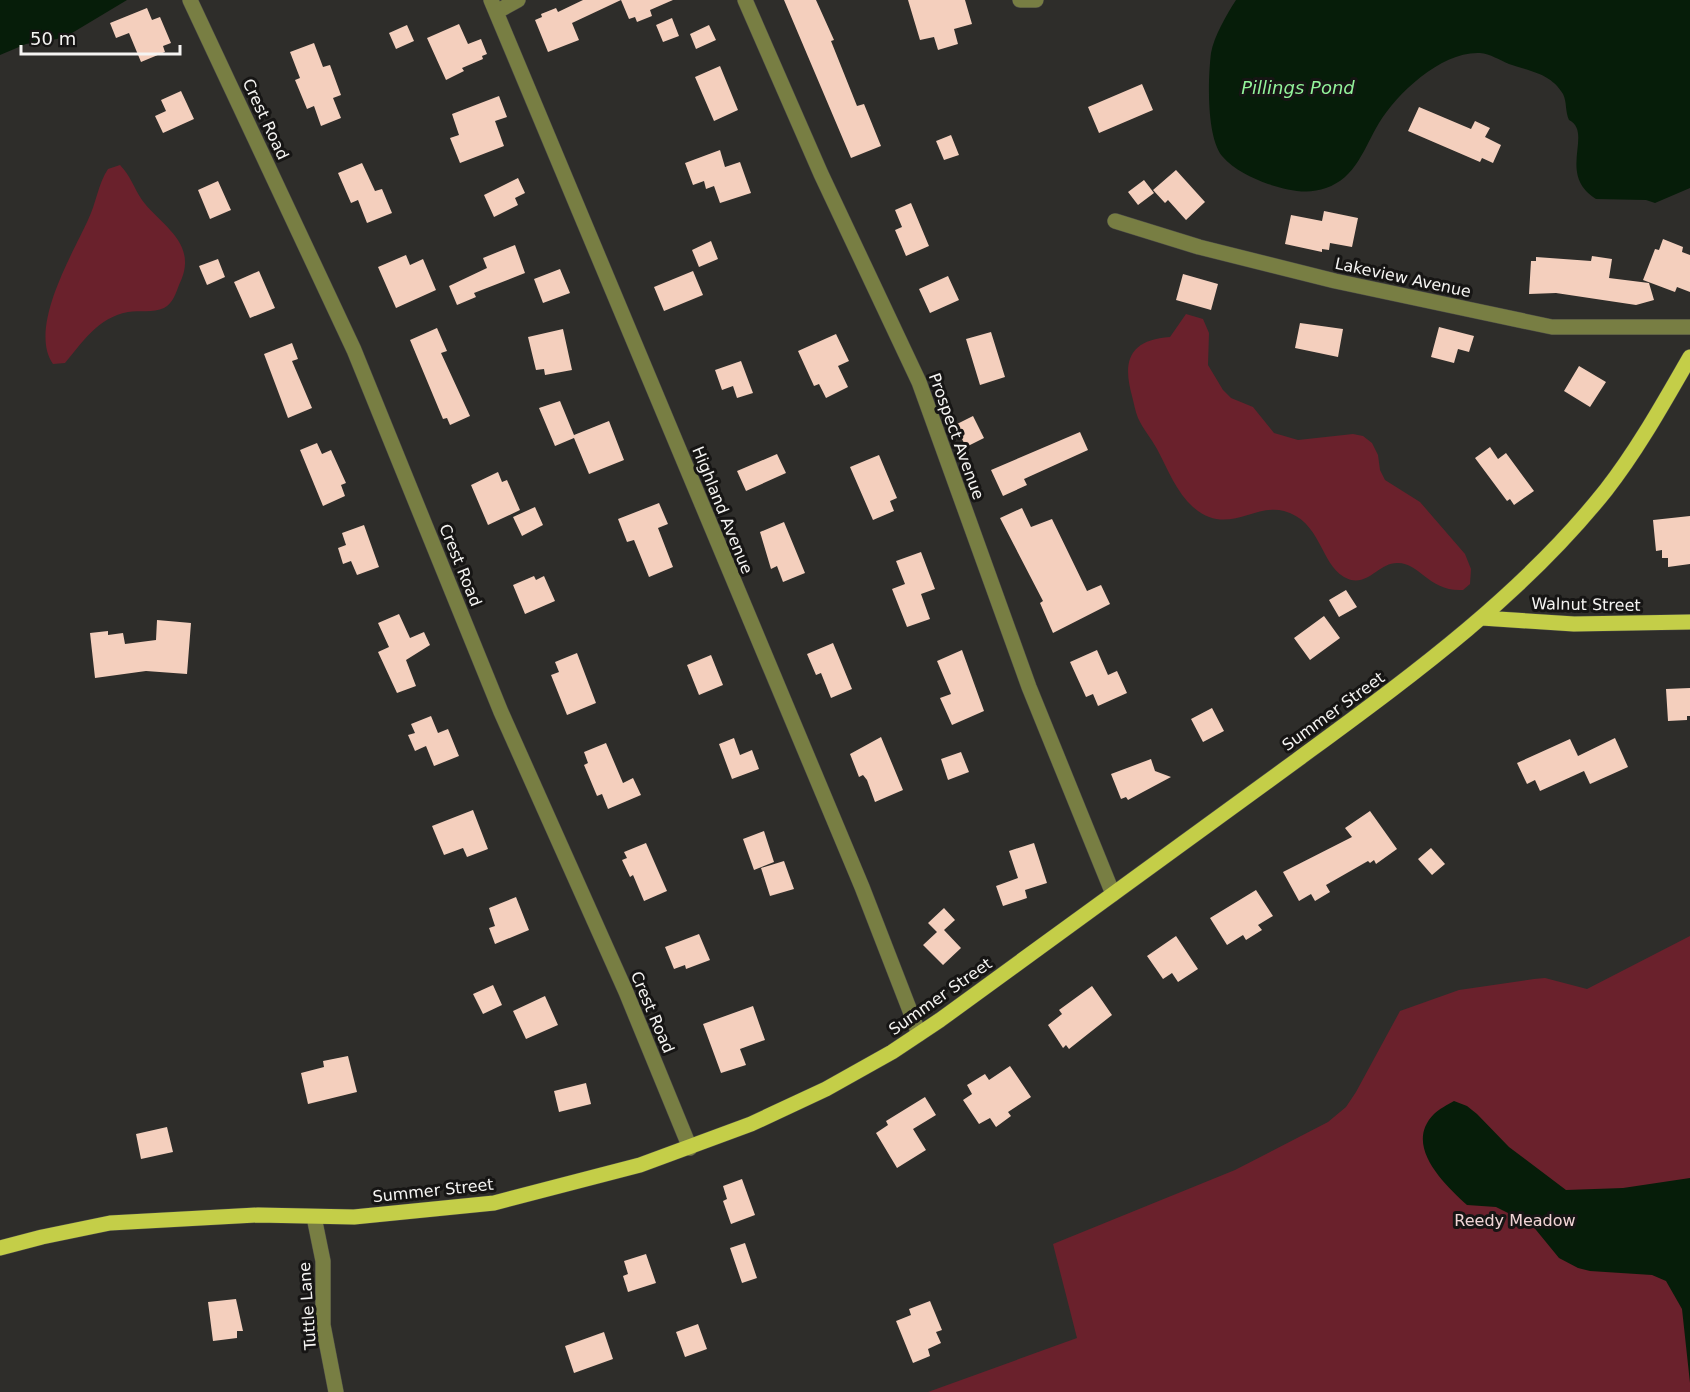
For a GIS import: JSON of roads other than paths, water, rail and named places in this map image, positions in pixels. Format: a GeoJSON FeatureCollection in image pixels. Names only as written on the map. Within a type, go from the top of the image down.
{"type":"FeatureCollection","features":[{"type":"Feature","properties":{"kind":"main road","name":"Summer Street"},"geometry":{"type":"LineString","coordinates":[[0,1248],[42,1236],[110,1223],[177,1218],[354,1217],[494,1203],[633,1167],[690,1148],[793,1106],[866,1067],[919,1034],[1395,688],[1482,618],[1548,553],[1606,490],[1656,416],[1690,357]]}},
{"type":"Feature","properties":{"kind":"main road","name":"Walnut Street"},"geometry":{"type":"LineString","coordinates":[[1482,618],[1574,624],[1690,622]]}},
{"type":"Feature","properties":{"kind":"street","name":"Crest Road"},"geometry":{"type":"LineString","coordinates":[[190,0],[354,350],[501,712],[626,992],[690,1148]]}},
{"type":"Feature","properties":{"kind":"street"},"geometry":{"type":"LineString","coordinates":[[494,6],[518,0]]}},
{"type":"Feature","properties":{"kind":"street","name":"Prospect Avenue"},"geometry":{"type":"LineString","coordinates":[[745,0],[821,174],[919,382],[1029,687],[1113,894]]}},
{"type":"Feature","properties":{"kind":"street"},"geometry":{"type":"LineString","coordinates":[[1020,0],[1036,0]]}},
{"type":"Feature","properties":{"kind":"street","name":"Highland Avenue"},"geometry":{"type":"LineString","coordinates":[[494,6],[862,887],[919,1034]]}},
{"type":"Feature","properties":{"kind":"street","name":"Lakeview Avenue"},"geometry":{"type":"LineString","coordinates":[[1115,221],[1159,236],[1335,281],[1552,327],[1690,327]]}},
{"type":"Feature","properties":{"kind":"street","name":"Tuttle Lane"},"geometry":{"type":"LineString","coordinates":[[314,1216],[322,1261],[323,1325],[336,1392]]}},
{"type":"Feature","properties":{"kind":"water"},"geometry":{"type":"Polygon","coordinates":[[[0,0],[127,0],[72,33],[57,39],[26,44],[0,55],[0,0]]]}},
{"type":"Feature","properties":{"kind":"water","name":"Pillings Pond"},"geometry":{"type":"Polygon","coordinates":[[[1236,0],[1690,0],[1690,188],[1655,203],[1646,200],[1596,199],[1584,189],[1578,178],[1576,166],[1578,134],[1576,126],[1569,120],[1563,94],[1558,87],[1546,77],[1480,53],[1465,54],[1436,66],[1409,87],[1387,111],[1352,170],[1336,183],[1319,190],[1297,191],[1262,182],[1238,169],[1222,156],[1213,135],[1211,121],[1209,77],[1211,53],[1218,32],[1236,0]]]}},
{"type":"Feature","properties":{"kind":"water"},"geometry":{"type":"Polygon","coordinates":[[[1454,1101],[1467,1106],[1509,1147],[1566,1190],[1623,1188],[1690,1178],[1690,1383],[1682,1309],[1666,1281],[1652,1275],[1590,1271],[1578,1268],[1559,1258],[1532,1225],[1496,1207],[1467,1205],[1438,1175],[1425,1151],[1423,1138],[1426,1126],[1434,1114],[1454,1101]]]}},
{"type":"Feature","properties":{"kind":"park label","name":"Reedy Meadow"},"geometry":{"type":"Point","coordinates":[1515,1220]}}]}
